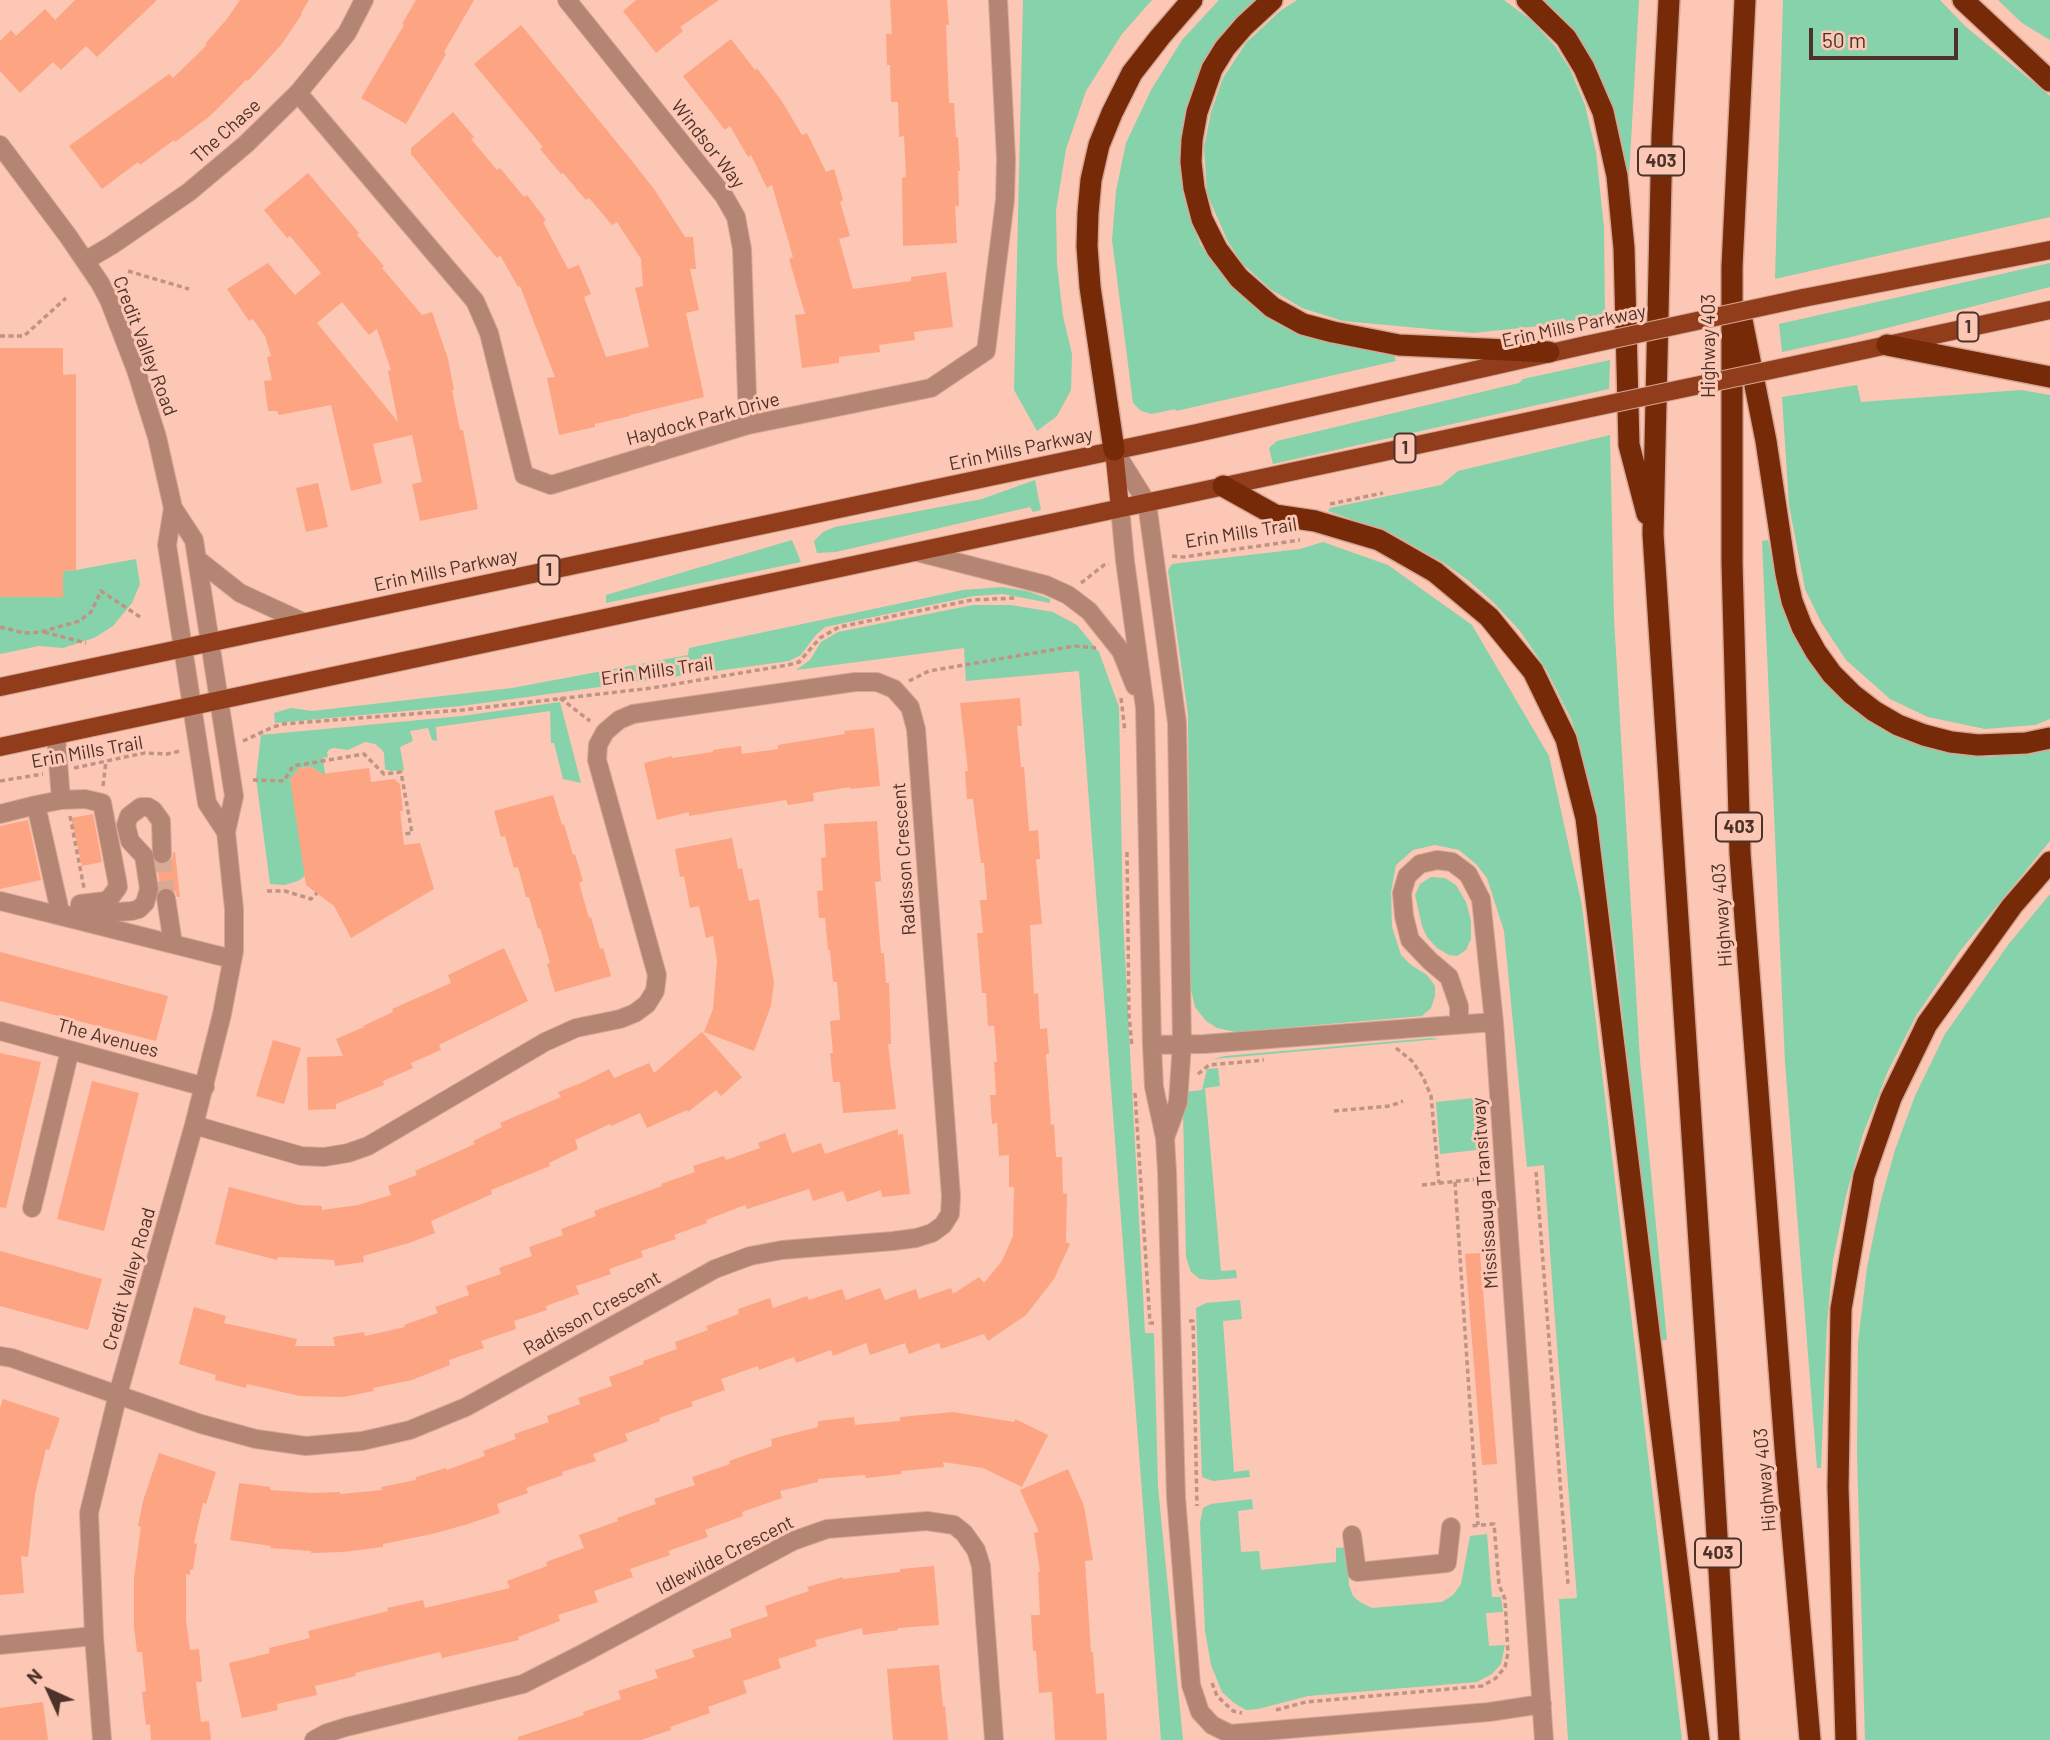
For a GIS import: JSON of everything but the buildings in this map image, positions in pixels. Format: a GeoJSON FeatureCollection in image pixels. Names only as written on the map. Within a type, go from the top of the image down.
{"type":"FeatureCollection","features":[{"type":"Feature","properties":{"kind":"highway"},"geometry":{"type":"LineString","coordinates":[[1114,450],[1090,287],[1087,224],[1091,180],[1099,145],[1132,73],[1192,0]]}},
{"type":"Feature","properties":{"kind":"highway"},"geometry":{"type":"LineString","coordinates":[[1272,0],[1244,26],[1225,48],[1212,69],[1197,112],[1192,140],[1194,188],[1202,219],[1217,249],[1239,278],[1272,307],[1303,324],[1333,332],[1399,345],[1549,352]]}},
{"type":"Feature","properties":{"kind":"highway"},"geometry":{"type":"LineString","coordinates":[[1527,0],[1566,38],[1584,68],[1603,112],[1617,176],[1624,248],[1629,445],[1653,534]]}},
{"type":"Feature","properties":{"kind":"highway","name":"403"},"geometry":{"type":"LineString","coordinates":[[1669,0],[1662,136],[1653,534],[1729,1740]]}},
{"type":"Feature","properties":{"kind":"highway","name":"Highway 403"},"geometry":{"type":"LineString","coordinates":[[1745,0],[1732,267],[1732,563],[1740,853],[1810,1740]]}},
{"type":"Feature","properties":{"kind":"highway"},"geometry":{"type":"LineString","coordinates":[[1963,0],[2050,81]]}},
{"type":"Feature","properties":{"kind":"highway"},"geometry":{"type":"LineString","coordinates":[[1988,24],[2050,64]]}},
{"type":"Feature","properties":{"kind":"highway"},"geometry":{"type":"LineString","coordinates":[[1732,267],[1766,441],[1786,574],[1802,627],[1816,652],[1832,674],[1863,702],[1898,725],[1924,736],[1978,746],[2026,743],[2050,738]]}},
{"type":"Feature","properties":{"kind":"highway"},"geometry":{"type":"LineString","coordinates":[[1887,345],[2050,377]]}},
{"type":"Feature","properties":{"kind":"highway"},"geometry":{"type":"LineString","coordinates":[[1223,486],[1275,515],[1315,521],[1379,540],[1434,572],[1489,617],[1533,671],[1566,739],[1586,818],[1699,1740]]}},
{"type":"Feature","properties":{"kind":"highway"},"geometry":{"type":"LineString","coordinates":[[1846,1740],[1838,1487],[1841,1309],[1864,1176],[1892,1098],[1927,1024],[2012,906],[2050,862]]}},
{"type":"Feature","properties":{"kind":"main road","name":"Erin Mills Parkway"},"geometry":{"type":"LineString","coordinates":[[0,687],[1114,450],[1430,381],[1549,352],[1803,298],[2050,250]]}},
{"type":"Feature","properties":{"kind":"main road","name":"1"},"geometry":{"type":"LineString","coordinates":[[0,747],[2050,310]]}},
{"type":"Feature","properties":{"kind":"main road"},"geometry":{"type":"LineString","coordinates":[[1114,450],[1120,508]]}},
{"type":"Feature","properties":{"kind":"street","name":"The Chase"},"geometry":{"type":"LineString","coordinates":[[85,261],[189,192],[246,144],[298,93],[347,33],[364,0]]}},
{"type":"Feature","properties":{"kind":"street","name":"Windsor Way"},"geometry":{"type":"LineString","coordinates":[[568,0],[724,196],[736,217],[743,249],[748,425]]}},
{"type":"Feature","properties":{"kind":"street","name":"Haydock Park Drive"},"geometry":{"type":"LineString","coordinates":[[298,93],[475,301],[489,333],[524,474],[551,485],[748,425],[931,388],[986,351],[1005,200],[1006,159],[998,0]]}},
{"type":"Feature","properties":{"kind":"street","name":"Credit Valley Road"},"geometry":{"type":"LineString","coordinates":[[0,145],[100,283],[136,370],[157,437],[173,508],[194,540],[234,796],[226,832],[234,909],[232,959],[222,1014],[205,1087],[118,1394],[89,1513],[94,1636],[103,1740]]}},
{"type":"Feature","properties":{"kind":"street"},"geometry":{"type":"LineString","coordinates":[[1114,450],[1147,503],[1177,723],[1182,1044],[1178,1102],[1165,1138]]}},
{"type":"Feature","properties":{"kind":"street","name":"Credit Valley Road"},"geometry":{"type":"LineString","coordinates":[[173,508],[167,545],[192,706],[208,803],[226,832]]}},
{"type":"Feature","properties":{"kind":"street"},"geometry":{"type":"LineString","coordinates":[[1120,508],[1145,708],[1152,1045],[1154,1087],[1165,1138],[1175,1497],[1191,1685],[1200,1712],[1212,1725],[1230,1734],[1254,1734],[1489,1712],[1542,1704]]}},
{"type":"Feature","properties":{"kind":"street"},"geometry":{"type":"LineString","coordinates":[[917,552],[1046,585],[1068,595],[1089,611],[1121,652],[1145,708]]}},
{"type":"Feature","properties":{"kind":"street"},"geometry":{"type":"LineString","coordinates":[[197,559],[240,593],[303,622]]}},
{"type":"Feature","properties":{"kind":"street"},"geometry":{"type":"LineString","coordinates":[[194,1125],[301,1156],[324,1157],[348,1153],[368,1146],[545,1042],[576,1028],[620,1019],[635,1013],[647,1004],[655,991],[657,975],[597,760],[598,745],[605,732],[619,720],[633,714],[855,682],[877,682],[894,689]]}},
{"type":"Feature","properties":{"kind":"street","name":"Radisson Crescent"},"geometry":{"type":"LineString","coordinates":[[0,1356],[201,1424],[256,1439],[306,1446],[362,1441],[410,1430],[466,1407],[715,1269],[750,1256],[782,1250],[916,1238],[932,1233],[943,1225],[950,1214],[951,1196],[916,729],[910,707],[894,689]]}},
{"type":"Feature","properties":{"kind":"street"},"geometry":{"type":"LineString","coordinates":[[56,735],[61,800]]}},
{"type":"Feature","properties":{"kind":"street"},"geometry":{"type":"LineString","coordinates":[[0,814],[61,800],[85,799],[112,806],[129,816]]}},
{"type":"Feature","properties":{"kind":"street"},"geometry":{"type":"LineString","coordinates":[[60,911],[105,901],[118,887],[102,803]]}},
{"type":"Feature","properties":{"kind":"street"},"geometry":{"type":"LineString","coordinates":[[36,805],[60,911]]}},
{"type":"Feature","properties":{"kind":"street"},"geometry":{"type":"LineString","coordinates":[[60,911],[132,911],[145,903],[149,889],[144,856],[130,841],[126,825],[129,816],[141,807],[148,807],[158,814],[162,828],[162,854]]}},
{"type":"Feature","properties":{"kind":"street","name":"Mississauga Transitway"},"geometry":{"type":"LineString","coordinates":[[1459,1024],[1459,1006],[1449,978],[1410,940],[1404,916],[1402,893],[1408,876],[1420,864],[1437,859],[1452,862],[1468,874],[1481,900],[1494,1022],[1544,1740]]}},
{"type":"Feature","properties":{"kind":"street"},"geometry":{"type":"LineString","coordinates":[[166,898],[173,944]]}},
{"type":"Feature","properties":{"kind":"street"},"geometry":{"type":"LineString","coordinates":[[0,901],[60,911],[232,959]]}},
{"type":"Feature","properties":{"kind":"street"},"geometry":{"type":"LineString","coordinates":[[1152,1045],[1494,1022]]}},
{"type":"Feature","properties":{"kind":"street","name":"The Avenues"},"geometry":{"type":"LineString","coordinates":[[0,1031],[205,1087]]}},
{"type":"Feature","properties":{"kind":"street"},"geometry":{"type":"LineString","coordinates":[[32,1208],[70,1049]]}},
{"type":"Feature","properties":{"kind":"street","name":"Idlewilde Crescent"},"geometry":{"type":"LineString","coordinates":[[314,1740],[346,1727],[523,1684],[793,1541],[827,1529],[927,1521],[954,1525],[964,1533],[976,1550],[981,1566],[994,1740]]}},
{"type":"Feature","properties":{"kind":"street"},"geometry":{"type":"LineString","coordinates":[[1352,1535],[1357,1572],[1447,1563],[1451,1527]]}},
{"type":"Feature","properties":{"kind":"street"},"geometry":{"type":"LineString","coordinates":[[0,1645],[94,1636]]}},
{"type":"Feature","properties":{"kind":"path"},"geometry":{"type":"LineString","coordinates":[[128,271],[189,289]]}},
{"type":"Feature","properties":{"kind":"path"},"geometry":{"type":"LineString","coordinates":[[0,336],[24,336],[66,298]]}},
{"type":"Feature","properties":{"kind":"path","name":"Erin Mills Trail"},"geometry":{"type":"LineString","coordinates":[[1319,506],[1382,493]]}},
{"type":"Feature","properties":{"kind":"path","name":"Erin Mills Trail"},"geometry":{"type":"LineString","coordinates":[[1170,556],[1183,557],[1304,539]]}},
{"type":"Feature","properties":{"kind":"path"},"geometry":{"type":"LineString","coordinates":[[1073,589],[1106,565]]}},
{"type":"Feature","properties":{"kind":"path"},"geometry":{"type":"LineString","coordinates":[[0,627],[24,633],[41,632],[79,621],[96,605],[100,591],[143,619]]}},
{"type":"Feature","properties":{"kind":"path","name":"Erin Mills Trail"},"geometry":{"type":"LineString","coordinates":[[244,741],[283,724],[462,710],[652,688],[788,665],[799,662],[820,638],[839,627],[972,600],[1012,597],[1024,600]]}},
{"type":"Feature","properties":{"kind":"path"},"geometry":{"type":"LineString","coordinates":[[41,632],[86,643]]}},
{"type":"Feature","properties":{"kind":"path"},"geometry":{"type":"LineString","coordinates":[[894,689],[929,671],[1075,646],[1101,648],[1097,642]]}},
{"type":"Feature","properties":{"kind":"path"},"geometry":{"type":"LineString","coordinates":[[1119,693],[1123,705],[1125,733]]}},
{"type":"Feature","properties":{"kind":"path","name":"Erin Mills Trail"},"geometry":{"type":"LineString","coordinates":[[0,782],[144,753],[167,754],[178,751]]}},
{"type":"Feature","properties":{"kind":"path"},"geometry":{"type":"LineString","coordinates":[[253,780],[284,780],[293,766],[364,754],[384,774],[401,772],[412,833],[403,834]]}},
{"type":"Feature","properties":{"kind":"path"},"geometry":{"type":"LineString","coordinates":[[1127,842],[1129,1015],[1132,1052]]}},
{"type":"Feature","properties":{"kind":"path"},"geometry":{"type":"LineString","coordinates":[[267,891],[285,891],[311,899],[317,893]]}},
{"type":"Feature","properties":{"kind":"path"},"geometry":{"type":"LineString","coordinates":[[1395,1046],[1412,1061],[1431,1096],[1439,1183]]}},
{"type":"Feature","properties":{"kind":"path"},"geometry":{"type":"LineString","coordinates":[[1194,1084],[1197,1074],[1209,1065],[1277,1059]]}},
{"type":"Feature","properties":{"kind":"path"},"geometry":{"type":"LineString","coordinates":[[1135,1089],[1150,1323]]}},
{"type":"Feature","properties":{"kind":"path"},"geometry":{"type":"LineString","coordinates":[[1334,1111],[1390,1106],[1403,1101]]}},
{"type":"Feature","properties":{"kind":"path"},"geometry":{"type":"LineString","coordinates":[[1536,1172],[1568,1584]]}},
{"type":"Feature","properties":{"kind":"path"},"geometry":{"type":"LineString","coordinates":[[1422,1185],[1477,1179]]}},
{"type":"Feature","properties":{"kind":"path"},"geometry":{"type":"LineString","coordinates":[[1455,1182],[1478,1525]]}},
{"type":"Feature","properties":{"kind":"path"},"geometry":{"type":"LineString","coordinates":[[1193,1321],[1197,1508]]}},
{"type":"Feature","properties":{"kind":"path"},"geometry":{"type":"LineString","coordinates":[[1266,1713],[1306,1702],[1482,1686],[1496,1678],[1504,1667],[1508,1653],[1505,1599],[1499,1589],[1494,1524],[1451,1527]]}},
{"type":"Feature","properties":{"kind":"path"},"geometry":{"type":"LineString","coordinates":[[1209,1675],[1217,1696],[1233,1711],[1252,1716]]}},
{"type":"Feature","properties":{"kind":"green space"},"geometry":{"type":"Polygon","coordinates":[[[1023,0],[1152,0],[1122,34],[1086,91],[1066,149],[1056,210],[1057,265],[1063,316],[1072,354],[1071,390],[1057,416],[1037,431],[1014,390],[1023,0]]]}},
{"type":"Feature","properties":{"kind":"green space"},"geometry":{"type":"Polygon","coordinates":[[[1219,0],[1257,0],[1208,56],[1190,97],[1181,147],[1187,207],[1200,244],[1233,288],[1259,311],[1294,329],[1331,342],[1394,355],[1396,361],[1176,411],[1175,409],[1152,414],[1141,411],[1133,403],[1112,240],[1116,191],[1126,143],[1151,90],[1182,40],[1219,0]]]}},
{"type":"Feature","properties":{"kind":"green space"},"geometry":{"type":"Polygon","coordinates":[[[1297,0],[1504,0],[1531,20],[1555,46],[1570,69],[1585,105],[1596,152],[1604,228],[1605,315],[1549,325],[1473,333],[1343,321],[1302,308],[1270,289],[1243,264],[1228,242],[1207,194],[1204,147],[1211,112],[1223,78],[1246,43],[1280,11],[1297,0]]]}},
{"type":"Feature","properties":{"kind":"green space"},"geometry":{"type":"Polygon","coordinates":[[[1541,0],[1639,0],[1629,177],[1626,177],[1611,106],[1598,73],[1585,48],[1558,13],[1541,0]]]}},
{"type":"Feature","properties":{"kind":"green space"},"geometry":{"type":"Polygon","coordinates":[[[1783,0],[1940,0],[1966,27],[2050,96],[2050,217],[1775,279],[1783,0]]]}},
{"type":"Feature","properties":{"kind":"green space"},"geometry":{"type":"Polygon","coordinates":[[[1998,0],[2050,0],[2050,40],[2022,23],[1998,0]]]}},
{"type":"Feature","properties":{"kind":"green space"},"geometry":{"type":"Polygon","coordinates":[[[2050,263],[2050,287],[1782,352],[1779,324],[2050,263]]]}},
{"type":"Feature","properties":{"kind":"green space"},"geometry":{"type":"Polygon","coordinates":[[[1610,360],[1609,389],[1273,464],[1269,448],[1277,441],[1519,383],[1523,379],[1610,360]]]}},
{"type":"Feature","properties":{"kind":"green space"},"geometry":{"type":"Polygon","coordinates":[[[1857,385],[1861,402],[2021,390],[2050,395],[2050,719],[2035,725],[1985,729],[1928,717],[1890,699],[1846,660],[1821,622],[1805,589],[1789,505],[1782,397],[1857,385]]]}},
{"type":"Feature","properties":{"kind":"green space"},"geometry":{"type":"Polygon","coordinates":[[[1610,435],[1614,618],[1640,1060],[1667,1340],[1659,1340],[1615,950],[1592,793],[1572,721],[1546,669],[1520,631],[1469,581],[1444,563],[1393,534],[1328,511],[1330,508],[1441,485],[1458,471],[1610,435]]]}},
{"type":"Feature","properties":{"kind":"green space"},"geometry":{"type":"Polygon","coordinates":[[[1035,480],[1041,510],[1033,512],[1030,507],[836,552],[817,553],[814,541],[823,532],[835,527],[982,499],[1035,480]]]}},
{"type":"Feature","properties":{"kind":"green space"},"geometry":{"type":"Polygon","coordinates":[[[792,540],[801,562],[606,603],[606,595],[792,540]]]}},
{"type":"Feature","properties":{"kind":"green space"},"geometry":{"type":"Polygon","coordinates":[[[1768,540],[1778,585],[1806,653],[1946,752],[1988,757],[2050,749],[2050,841],[1960,951],[1916,1016],[1888,1071],[1863,1134],[1846,1196],[1833,1260],[1827,1323],[1821,1468],[1817,1468],[1785,1062],[1762,541],[1768,540]]]}},
{"type":"Feature","properties":{"kind":"green space"},"geometry":{"type":"Polygon","coordinates":[[[1323,542],[1388,565],[1472,625],[1549,756],[1582,906],[1682,1740],[1568,1740],[1559,1599],[1577,1598],[1544,1165],[1527,1167],[1504,931],[1487,878],[1476,864],[1459,850],[1435,845],[1413,850],[1396,865],[1391,892],[1392,927],[1401,955],[1427,975],[1435,986],[1431,1008],[1422,1016],[1236,1032],[1217,1028],[1206,1021],[1195,1007],[1190,985],[1188,715],[1168,570],[1172,564],[1300,549],[1323,542]]]}},
{"type":"Feature","properties":{"kind":"green space"},"geometry":{"type":"Polygon","coordinates":[[[136,559],[140,584],[132,603],[113,626],[94,638],[63,648],[39,646],[0,654],[0,597],[63,597],[63,571],[136,559]]]}},
{"type":"Feature","properties":{"kind":"green space"},"geometry":{"type":"Polygon","coordinates":[[[1002,587],[1027,591],[1050,599],[1050,603],[1003,594],[974,596],[825,627],[801,655],[789,661],[461,706],[275,723],[274,713],[291,708],[312,711],[512,688],[688,655],[689,648],[963,590],[1002,587]]]}},
{"type":"Feature","properties":{"kind":"green space"},"geometry":{"type":"Polygon","coordinates":[[[973,605],[1011,605],[1053,612],[1077,625],[1099,652],[1119,707],[1123,919],[1145,1333],[1154,1333],[1158,1487],[1183,1740],[1161,1740],[1079,671],[966,681],[964,648],[796,670],[810,660],[821,642],[838,632],[973,605]]]}},
{"type":"Feature","properties":{"kind":"green space"},"geometry":{"type":"Polygon","coordinates":[[[560,702],[581,783],[563,779],[554,743],[551,743],[550,711],[436,727],[437,741],[432,740],[428,728],[410,731],[413,741],[400,747],[404,770],[385,769],[384,753],[375,744],[365,742],[348,750],[330,749],[327,752],[328,757],[323,758],[325,774],[312,767],[299,768],[295,805],[305,876],[284,885],[270,884],[256,778],[261,735],[462,716],[560,702]]]}},
{"type":"Feature","properties":{"kind":"green space"},"geometry":{"type":"Polygon","coordinates":[[[1431,877],[1445,878],[1456,885],[1466,902],[1471,921],[1471,939],[1466,950],[1457,956],[1437,948],[1422,926],[1415,895],[1420,884],[1431,877]]]}},
{"type":"Feature","properties":{"kind":"green space"},"geometry":{"type":"Polygon","coordinates":[[[2050,894],[2050,1740],[1865,1740],[1857,1453],[1858,1342],[1867,1268],[1880,1204],[1895,1150],[1915,1096],[1945,1034],[2008,945],[2050,894]]]}},
{"type":"Feature","properties":{"kind":"green space"},"geometry":{"type":"Polygon","coordinates":[[[1439,1039],[1213,1059],[1225,1056],[1439,1039]]]}},
{"type":"Feature","properties":{"kind":"green space"},"geometry":{"type":"Polygon","coordinates":[[[1218,1068],[1220,1086],[1205,1088],[1221,1271],[1236,1270],[1237,1278],[1212,1280],[1200,1279],[1191,1272],[1186,1257],[1183,1110],[1184,1092],[1202,1090],[1207,1069],[1218,1068]]]}},
{"type":"Feature","properties":{"kind":"green space"},"geometry":{"type":"Polygon","coordinates":[[[1483,1097],[1477,1150],[1440,1154],[1436,1102],[1483,1097]]]}},
{"type":"Feature","properties":{"kind":"green space"},"geometry":{"type":"Polygon","coordinates":[[[1240,1300],[1242,1319],[1223,1321],[1234,1472],[1249,1470],[1250,1477],[1213,1481],[1202,1477],[1196,1308],[1206,1303],[1240,1300]]]}},
{"type":"Feature","properties":{"kind":"green space"},"geometry":{"type":"Polygon","coordinates":[[[1252,1499],[1253,1509],[1238,1511],[1241,1552],[1259,1551],[1261,1570],[1336,1562],[1336,1548],[1347,1547],[1349,1585],[1353,1596],[1372,1608],[1442,1602],[1453,1595],[1461,1584],[1470,1536],[1487,1534],[1492,1597],[1501,1597],[1503,1612],[1486,1613],[1489,1646],[1505,1645],[1501,1664],[1492,1674],[1477,1682],[1308,1696],[1258,1709],[1246,1710],[1234,1703],[1222,1692],[1211,1665],[1205,1631],[1200,1523],[1203,1508],[1211,1504],[1252,1499]]]}},
{"type":"Feature","properties":{"kind":"tunnel"},"geometry":{"type":"LineString","coordinates":[[162,854],[166,898]]}}]}
